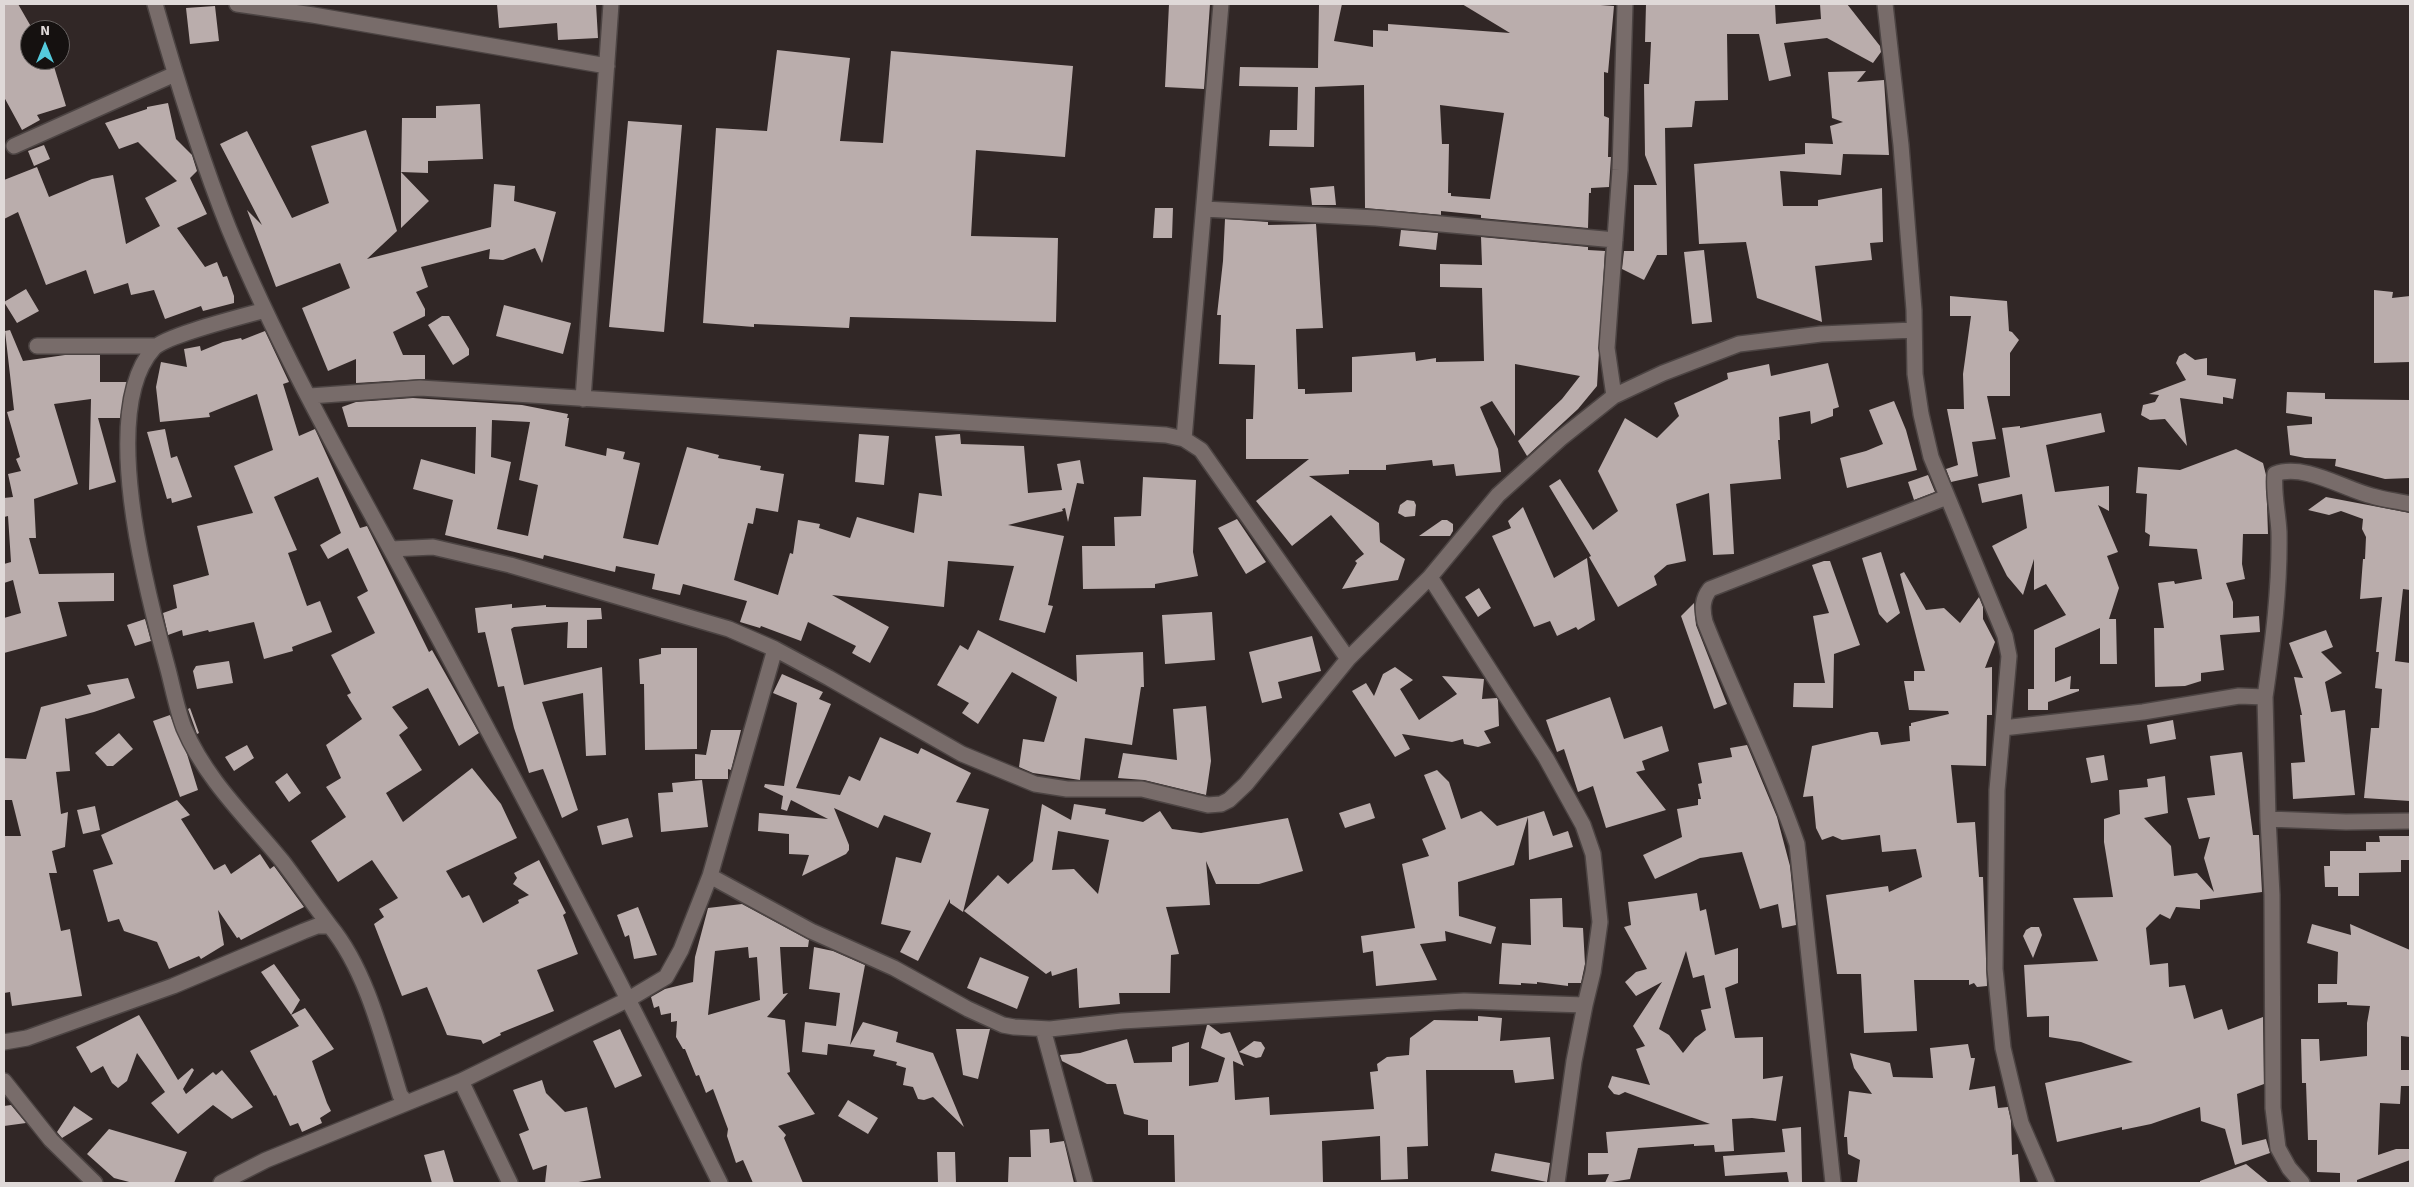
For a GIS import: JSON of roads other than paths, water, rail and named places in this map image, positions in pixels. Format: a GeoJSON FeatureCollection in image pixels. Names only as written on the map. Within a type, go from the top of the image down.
{"type":"FeatureCollection","features":[{"type":"Feature","properties":{"kind":"street"},"geometry":{"type":"LineString","coordinates":[[155,4],[175,74],[228,227],[265,310],[629,999],[720,1183]]}},
{"type":"Feature","properties":{"kind":"street"},"geometry":{"type":"LineString","coordinates":[[238,4],[313,14],[607,66]]}},
{"type":"Feature","properties":{"kind":"street"},"geometry":{"type":"LineString","coordinates":[[583,399],[611,4]]}},
{"type":"Feature","properties":{"kind":"street"},"geometry":{"type":"LineString","coordinates":[[1184,439],[1221,4]]}},
{"type":"Feature","properties":{"kind":"street"},"geometry":{"type":"LineString","coordinates":[[1614,396],[1607,348],[1620,170],[1626,4]]}},
{"type":"Feature","properties":{"kind":"street"},"geometry":{"type":"LineString","coordinates":[[1885,4],[1901,145],[1914,330],[1915,374],[1921,414],[1931,457],[2005,636],[2009,656],[1997,790],[1995,969],[2003,1048],[2021,1123],[2047,1183]]}},
{"type":"Feature","properties":{"kind":"street"},"geometry":{"type":"LineString","coordinates":[[14,146],[175,74]]}},
{"type":"Feature","properties":{"kind":"street"},"geometry":{"type":"LineString","coordinates":[[1204,209],[1376,218],[1615,240]]}},
{"type":"Feature","properties":{"kind":"street"},"geometry":{"type":"LineString","coordinates":[[37,346],[156,346],[185,333],[265,310]]}},
{"type":"Feature","properties":{"kind":"street"},"geometry":{"type":"LineString","coordinates":[[391,549],[434,546],[510,565],[729,628],[775,650],[962,754],[1035,784],[1067,789],[1142,789],[1208,805],[1221,804],[1230,800],[1246,784],[1348,660],[1430,577],[1498,495],[1560,439],[1614,396],[1663,372],[1739,344],[1822,334],[1914,330]]}},
{"type":"Feature","properties":{"kind":"street"},"geometry":{"type":"LineString","coordinates":[[156,346],[145,360],[138,378],[130,413],[128,474],[135,529],[150,597],[184,727],[215,783],[283,863],[330,926],[356,970],[379,1027],[400,1095],[406,1102]]}},
{"type":"Feature","properties":{"kind":"street"},"geometry":{"type":"LineString","coordinates":[[310,396],[420,388],[1166,435],[1184,439],[1201,450],[1348,660]]}},
{"type":"Feature","properties":{"kind":"street"},"geometry":{"type":"LineString","coordinates":[[2302,1183],[2278,1148],[2273,1108],[2272,895],[2265,696],[2276,620],[2279,531],[2275,493],[2276,474],[2285,471],[2296,471],[2328,480],[2371,496],[2410,504]]}},
{"type":"Feature","properties":{"kind":"street"},"geometry":{"type":"LineString","coordinates":[[1833,1183],[1797,844],[1784,808],[1732,691],[1705,622],[1703,613],[1704,597],[1710,589],[1948,497]]}},
{"type":"Feature","properties":{"kind":"street"},"geometry":{"type":"LineString","coordinates":[[1430,577],[1546,758],[1583,824],[1593,854],[1600,922],[1593,972],[1584,1005],[1557,1183]]}},
{"type":"Feature","properties":{"kind":"street"},"geometry":{"type":"LineString","coordinates":[[221,1183],[266,1160],[461,1081],[629,999],[666,977],[681,950],[710,876],[775,650]]}},
{"type":"Feature","properties":{"kind":"street"},"geometry":{"type":"LineString","coordinates":[[2003,728],[2143,712],[2239,696],[2265,696]]}},
{"type":"Feature","properties":{"kind":"street"},"geometry":{"type":"LineString","coordinates":[[2268,819],[2346,822],[2410,821]]}},
{"type":"Feature","properties":{"kind":"street"},"geometry":{"type":"LineString","coordinates":[[710,876],[812,931],[894,968],[968,1009],[1003,1025],[1043,1029],[1122,1021],[1464,1001],[1584,1005]]}},
{"type":"Feature","properties":{"kind":"street"},"geometry":{"type":"LineString","coordinates":[[4,1042],[27,1038],[173,986],[317,926],[330,926]]}},
{"type":"Feature","properties":{"kind":"street"},"geometry":{"type":"LineString","coordinates":[[1043,1029],[1085,1183]]}},
{"type":"Feature","properties":{"kind":"street"},"geometry":{"type":"LineString","coordinates":[[4,1081],[51,1140],[95,1183]]}},
{"type":"Feature","properties":{"kind":"street"},"geometry":{"type":"LineString","coordinates":[[461,1081],[510,1183]]}}]}
